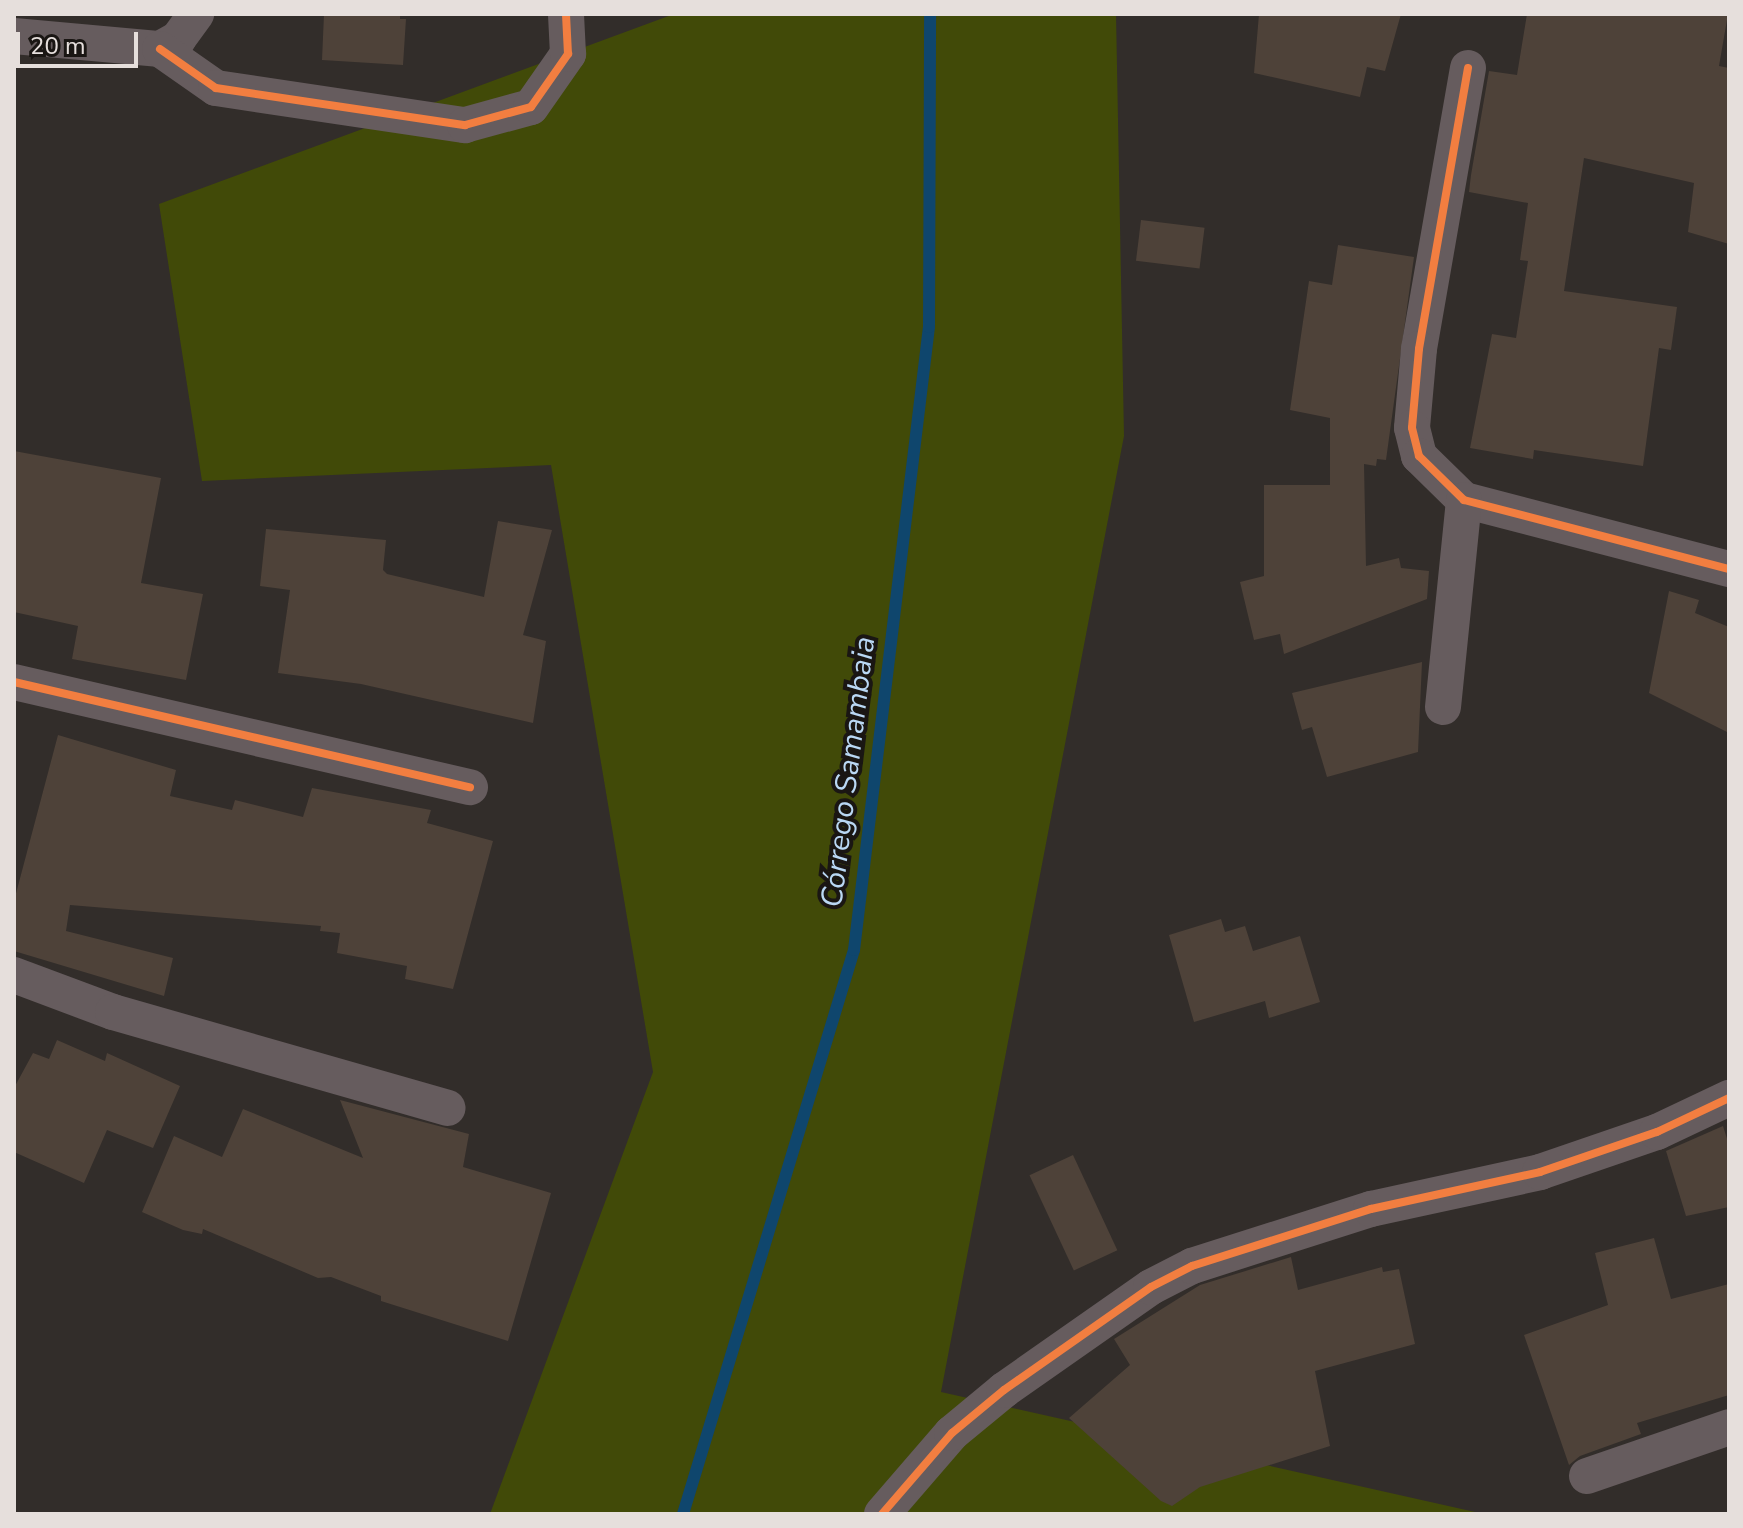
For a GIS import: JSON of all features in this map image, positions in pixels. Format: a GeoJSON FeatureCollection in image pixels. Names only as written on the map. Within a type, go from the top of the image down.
{"type":"FeatureCollection","features":[{"type":"Feature","properties":{"kind":"street"},"geometry":{"type":"LineString","coordinates":[[160,49],[178,39],[196,14]]}},
{"type":"Feature","properties":{"kind":"street"},"geometry":{"type":"LineString","coordinates":[[14,36],[160,49],[216,88],[465,125],[531,107],[568,54],[566,14]]}},
{"type":"Feature","properties":{"kind":"street"},"geometry":{"type":"LineString","coordinates":[[1468,68],[1419,349],[1412,428],[1424,463],[1464,500],[1729,569]]}},
{"type":"Feature","properties":{"kind":"street"},"geometry":{"type":"LineString","coordinates":[[1443,707],[1464,500]]}},
{"type":"Feature","properties":{"kind":"street"},"geometry":{"type":"LineString","coordinates":[[14,682],[470,787]]}},
{"type":"Feature","properties":{"kind":"street"},"geometry":{"type":"LineString","coordinates":[[14,975],[113,1012],[448,1108]]}},
{"type":"Feature","properties":{"kind":"street"},"geometry":{"type":"LineString","coordinates":[[882,1514],[952,1433],[1004,1390],[1151,1287],[1192,1266],[1371,1209],[1540,1172],[1657,1132],[1729,1098]]}},
{"type":"Feature","properties":{"kind":"street"},"geometry":{"type":"LineString","coordinates":[[1587,1476],[1729,1427]]}},
{"type":"Feature","properties":{"kind":"green space"},"geometry":{"type":"Polygon","coordinates":[[[674,14],[1116,14],[1124,436],[941,1392],[1484,1514],[490,1514],[653,1072],[551,465],[202,481],[159,204],[674,14]]]}},
{"type":"Feature","properties":{"kind":"building"},"geometry":{"type":"Polygon","coordinates":[[[324,14],[400,14],[400,19],[406,19],[403,65],[322,60],[324,14]]]}},
{"type":"Feature","properties":{"kind":"building"},"geometry":{"type":"Polygon","coordinates":[[[1259,14],[1401,14],[1385,71],[1367,67],[1360,97],[1254,73],[1259,14]]]}},
{"type":"Feature","properties":{"kind":"building"},"geometry":{"type":"Polygon","coordinates":[[[1527,14],[1728,14],[1719,66],[1729,68],[1729,244],[1688,232],[1694,183],[1584,158],[1564,291],[1677,307],[1671,350],[1659,348],[1643,466],[1534,450],[1533,459],[1470,448],[1492,334],[1516,338],[1528,261],[1520,260],[1528,203],[1469,192],[1471,175],[1489,71],[1517,75],[1527,14]]]}},
{"type":"Feature","properties":{"kind":"building"},"geometry":{"type":"Polygon","coordinates":[[[1141,220],[1205,228],[1200,268],[1136,261],[1141,220]]]}},
{"type":"Feature","properties":{"kind":"building"},"geometry":{"type":"Polygon","coordinates":[[[1338,245],[1414,257],[1386,460],[1377,459],[1376,466],[1364,464],[1366,566],[1399,558],[1401,568],[1429,571],[1427,599],[1284,654],[1280,634],[1254,640],[1240,582],[1264,576],[1264,485],[1330,485],[1330,418],[1290,410],[1309,281],[1332,285],[1338,245]]]}},
{"type":"Feature","properties":{"kind":"building"},"geometry":{"type":"Polygon","coordinates":[[[14,451],[161,478],[141,583],[203,594],[186,680],[72,659],[78,626],[14,612],[14,451]]]}},
{"type":"Feature","properties":{"kind":"building"},"geometry":{"type":"Polygon","coordinates":[[[498,521],[552,530],[523,635],[546,641],[533,723],[361,684],[278,673],[290,590],[260,586],[266,529],[386,540],[383,570],[387,574],[484,597],[498,521]]]}},
{"type":"Feature","properties":{"kind":"building"},"geometry":{"type":"Polygon","coordinates":[[[1669,591],[1699,600],[1695,613],[1729,627],[1729,733],[1649,693],[1669,591]]]}},
{"type":"Feature","properties":{"kind":"building"},"geometry":{"type":"Polygon","coordinates":[[[1422,662],[1418,752],[1327,777],[1312,727],[1302,730],[1292,693],[1422,662]]]}},
{"type":"Feature","properties":{"kind":"building"},"geometry":{"type":"Polygon","coordinates":[[[58,735],[176,770],[170,796],[232,810],[235,800],[303,817],[312,788],[431,810],[427,823],[493,841],[453,989],[405,979],[407,966],[337,953],[340,933],[320,931],[321,926],[70,905],[66,931],[173,958],[164,996],[14,951],[14,901],[58,735]]]}},
{"type":"Feature","properties":{"kind":"building"},"geometry":{"type":"Polygon","coordinates":[[[1221,919],[1225,932],[1245,926],[1253,951],[1300,936],[1320,1002],[1269,1018],[1265,1001],[1194,1022],[1169,935],[1221,919]]]}},
{"type":"Feature","properties":{"kind":"building"},"geometry":{"type":"Polygon","coordinates":[[[57,1040],[105,1061],[107,1053],[180,1086],[153,1148],[107,1130],[84,1183],[14,1152],[14,1088],[33,1053],[49,1059],[57,1040]]]}},
{"type":"Feature","properties":{"kind":"building"},"geometry":{"type":"Polygon","coordinates":[[[340,1100],[469,1134],[463,1167],[551,1193],[508,1341],[381,1301],[381,1296],[331,1277],[318,1278],[203,1229],[202,1234],[183,1230],[142,1212],[174,1136],[222,1157],[243,1109],[363,1158],[340,1100]]]}},
{"type":"Feature","properties":{"kind":"building"},"geometry":{"type":"Polygon","coordinates":[[[1723,1126],[1729,1145],[1729,1207],[1686,1216],[1666,1151],[1723,1126]]]}},
{"type":"Feature","properties":{"kind":"building"},"geometry":{"type":"Polygon","coordinates":[[[1073,1155],[1117,1250],[1074,1270],[1029,1175],[1073,1155]]]}},
{"type":"Feature","properties":{"kind":"building"},"geometry":{"type":"Polygon","coordinates":[[[1654,1238],[1671,1299],[1729,1284],[1729,1395],[1637,1423],[1641,1434],[1580,1456],[1569,1465],[1524,1335],[1608,1305],[1595,1253],[1654,1238]]]}},
{"type":"Feature","properties":{"kind":"building"},"geometry":{"type":"Polygon","coordinates":[[[1291,1257],[1298,1290],[1382,1267],[1383,1272],[1399,1269],[1415,1344],[1315,1371],[1330,1446],[1200,1487],[1172,1506],[1161,1501],[1069,1418],[1130,1365],[1114,1339],[1200,1285],[1291,1257]]]}},
{"type":"Feature","properties":{"kind":"waterway","name":"Córrego Samambaia"},"geometry":{"type":"LineString","coordinates":[[683,1514],[854,950],[929,327],[930,14]]}},
{"type":"Feature","properties":{"kind":"cycle path"},"geometry":{"type":"LineString","coordinates":[[160,49],[216,88],[465,125],[531,107],[568,54],[566,14]]}},
{"type":"Feature","properties":{"kind":"cycle path"},"geometry":{"type":"LineString","coordinates":[[1468,68],[1419,349],[1412,428],[1419,456],[1464,500],[1729,569]]}},
{"type":"Feature","properties":{"kind":"cycle path"},"geometry":{"type":"LineString","coordinates":[[14,682],[470,787]]}},
{"type":"Feature","properties":{"kind":"cycle path"},"geometry":{"type":"LineString","coordinates":[[882,1514],[952,1433],[1004,1390],[1151,1287],[1192,1266],[1371,1209],[1540,1172],[1657,1132],[1729,1098]]}}]}
